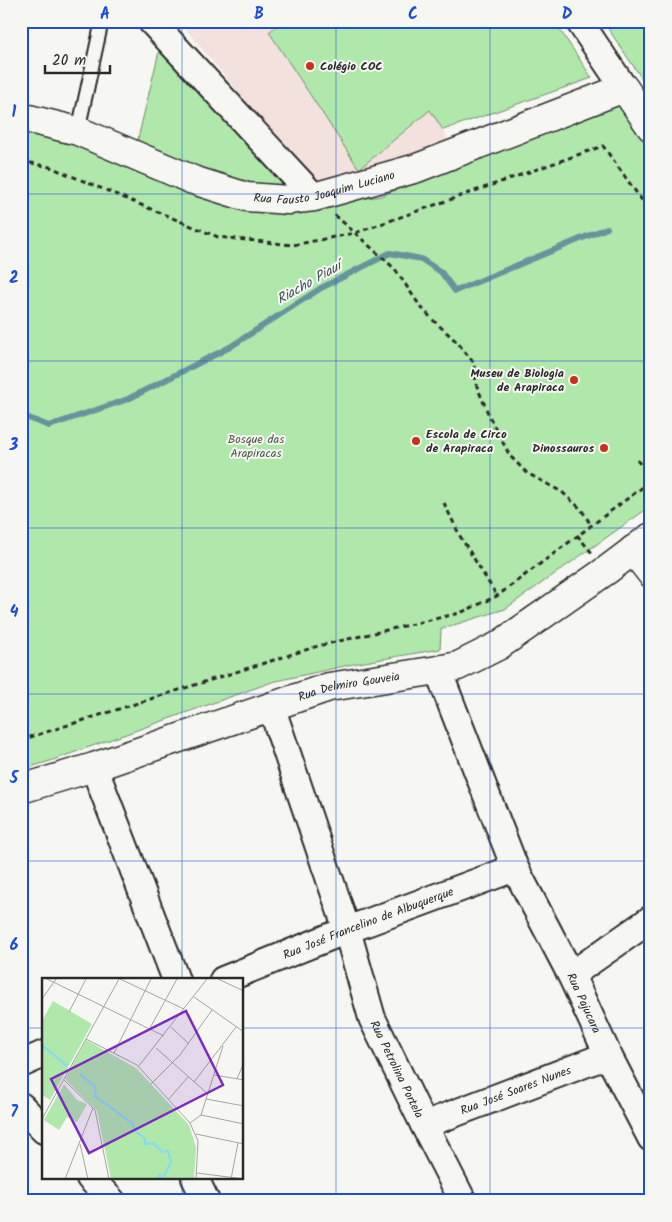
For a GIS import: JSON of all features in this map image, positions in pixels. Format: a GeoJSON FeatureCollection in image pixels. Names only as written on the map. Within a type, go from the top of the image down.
{"type":"FeatureCollection","features":[{"type":"Feature","properties":{"kind":"street"},"geometry":{"type":"LineString","coordinates":[[151,21],[314,196]]}},
{"type":"Feature","properties":{"kind":"street"},"geometry":{"type":"LineString","coordinates":[[579,21],[651,127]]}},
{"type":"Feature","properties":{"kind":"street","name":"Rua Fausto Joaquim Luciano"},"geometry":{"type":"LineString","coordinates":[[21,117],[78,131],[193,180],[247,197],[288,200],[314,196],[417,168],[624,88]]}},
{"type":"Feature","properties":{"kind":"street"},"geometry":{"type":"LineString","coordinates":[[642,543],[651,573]]}},
{"type":"Feature","properties":{"kind":"street","name":"Rua Delmiro Gouveia"},"geometry":{"type":"LineString","coordinates":[[21,789],[94,767],[329,687],[458,666],[498,646],[607,570],[642,543]]}},
{"type":"Feature","properties":{"kind":"street","name":"Rua Pajucara"},"geometry":{"type":"LineString","coordinates":[[438,670],[514,868],[571,975],[608,1055],[651,1138]]}},
{"type":"Feature","properties":{"kind":"street","name":"Rua Petrolina Portela"},"geometry":{"type":"LineString","coordinates":[[271,706],[347,930],[372,1018],[463,1201]]}},
{"type":"Feature","properties":{"kind":"street"},"geometry":{"type":"LineString","coordinates":[[94,767],[175,978]]}},
{"type":"Feature","properties":{"kind":"street","name":"Rua José Francelino de Albuquerque"},"geometry":{"type":"LineString","coordinates":[[228,978],[347,930],[514,868]]}},
{"type":"Feature","properties":{"kind":"street"},"geometry":{"type":"LineString","coordinates":[[571,975],[651,919]]}},
{"type":"Feature","properties":{"kind":"street"},"geometry":{"type":"LineString","coordinates":[[21,1064],[42,1055]]}},
{"type":"Feature","properties":{"kind":"street","name":"Rua José Soares Nunes"},"geometry":{"type":"LineString","coordinates":[[424,1125],[608,1055]]}},
{"type":"Feature","properties":{"kind":"street"},"geometry":{"type":"LineString","coordinates":[[21,1106],[42,1128]]}},
{"type":"Feature","properties":{"kind":"street"},"geometry":{"type":"LineString","coordinates":[[196,1180],[206,1201]]}},
{"type":"Feature","properties":{"kind":"lane"},"geometry":{"type":"LineString","coordinates":[[78,131],[102,21]]}},
{"type":"Feature","properties":{"kind":"path"},"geometry":{"type":"LineString","coordinates":[[355,233],[395,269],[420,306],[457,342],[474,363],[476,384],[490,418],[510,456],[527,473],[562,492],[581,509],[591,525]]}},
{"type":"Feature","properties":{"kind":"path"},"geometry":{"type":"LineString","coordinates":[[21,740],[318,646],[460,613],[497,596],[651,479],[637,460]]}},
{"type":"Feature","properties":{"kind":"path"},"geometry":{"type":"LineString","coordinates":[[643,467],[651,461]]}},
{"type":"Feature","properties":{"kind":"path"},"geometry":{"type":"LineString","coordinates":[[444,503],[460,536],[497,596]]}},
{"type":"Feature","properties":{"kind":"shaded area","name":"Colégio COC"},"geometry":{"type":"Polygon","coordinates":[[[179,21],[376,21],[456,153],[323,194],[179,21]]]}},
{"type":"Feature","properties":{"kind":"green space"},"geometry":{"type":"Polygon","coordinates":[[[283,21],[554,21],[592,78],[443,130],[430,110],[359,169],[269,32],[283,21]]]}},
{"type":"Feature","properties":{"kind":"green space"},"geometry":{"type":"Polygon","coordinates":[[[603,21],[651,21],[651,92],[603,21]]]}},
{"type":"Feature","properties":{"kind":"green space"},"geometry":{"type":"Polygon","coordinates":[[[163,35],[314,197],[288,200],[134,155],[163,35]]]}},
{"type":"Feature","properties":{"kind":"green space","name":"Bosque das Arapiracas"},"geometry":{"type":"Polygon","coordinates":[[[621,97],[651,141],[651,506],[505,609],[441,629],[440,649],[353,664],[272,682],[21,770],[21,129],[72,141],[272,212],[381,196],[621,97]]]}},
{"type":"Feature","properties":{"kind":"waterway","name":"Riacho Piauí"},"geometry":{"type":"LineString","coordinates":[[21,415],[49,426],[128,399],[230,347],[321,288],[390,253],[421,259],[441,272],[455,291],[607,228]]}},
{"type":"Feature","properties":{"kind":"place","name":"Colégio COC"},"geometry":{"type":"Point","coordinates":[310,66]}},
{"type":"Feature","properties":{"kind":"place","name":"Museu de Biologia de Arapiraca"},"geometry":{"type":"Point","coordinates":[574,380]}},
{"type":"Feature","properties":{"kind":"place","name":"Escola de Circo de Arapiraca"},"geometry":{"type":"Point","coordinates":[416,441]}},
{"type":"Feature","properties":{"kind":"place","name":"Dinossauros"},"geometry":{"type":"Point","coordinates":[604,448]}}]}
